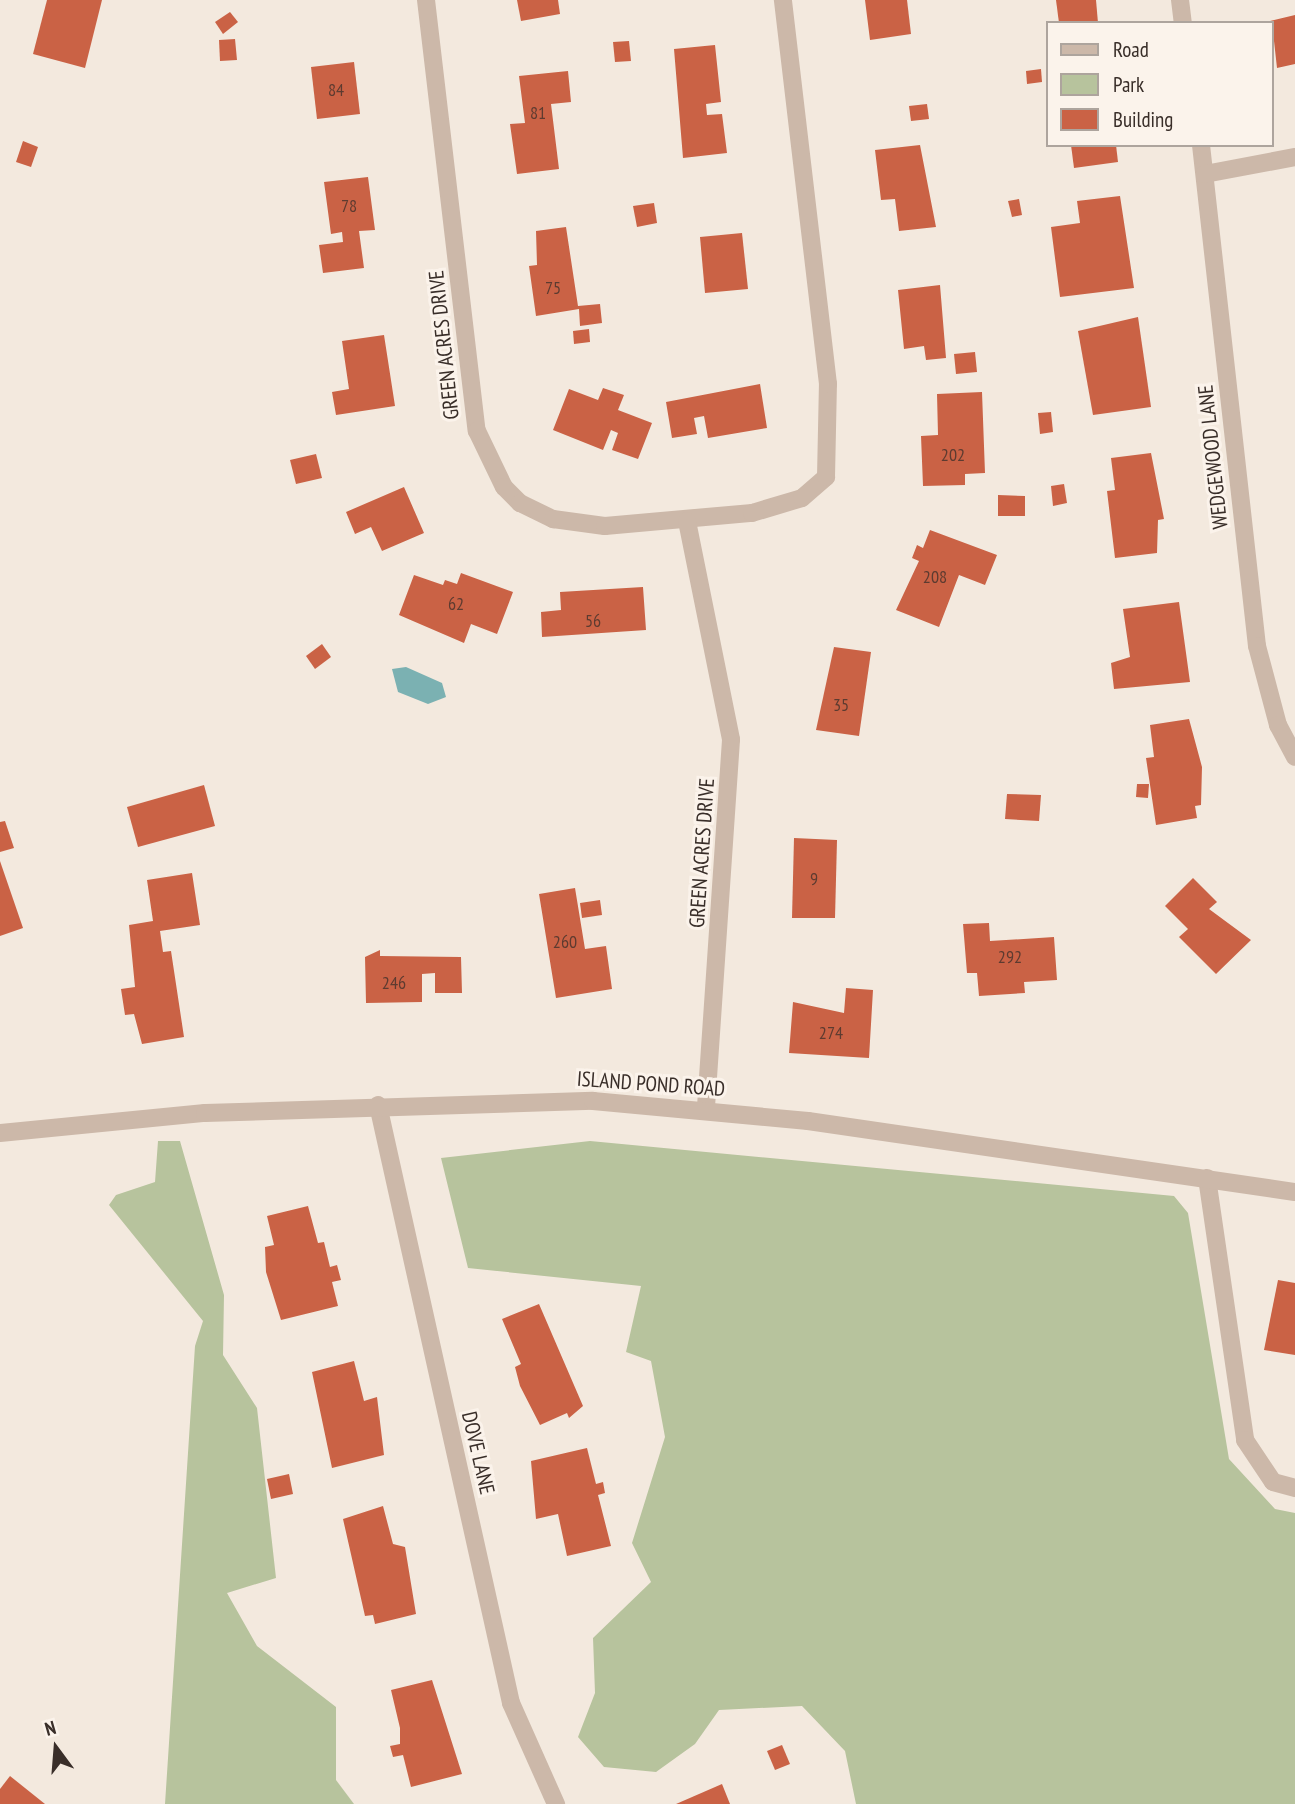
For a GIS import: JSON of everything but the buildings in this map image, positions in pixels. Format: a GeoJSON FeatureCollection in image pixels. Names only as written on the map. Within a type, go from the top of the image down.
{"type":"FeatureCollection","features":[{"type":"Feature","properties":{"kind":"street","name":"GREEN ACRES DRIVE"},"geometry":{"type":"LineString","coordinates":[[426,0],[475,419],[487,457],[520,503],[553,519],[605,526],[687,521],[802,498],[826,477],[831,460],[783,0]]}},
{"type":"Feature","properties":{"kind":"street"},"geometry":{"type":"LineString","coordinates":[[1180,0],[1183,21]]}},
{"type":"Feature","properties":{"kind":"street","name":"WEDGEWOOD LANE"},"geometry":{"type":"LineString","coordinates":[[1201,147],[1256,646],[1278,726],[1295,757]]}},
{"type":"Feature","properties":{"kind":"street"},"geometry":{"type":"LineString","coordinates":[[1205,174],[1295,157]]}},
{"type":"Feature","properties":{"kind":"street","name":"GREEN ACRES DRIVE"},"geometry":{"type":"LineString","coordinates":[[687,521],[731,740],[706,1109]]}},
{"type":"Feature","properties":{"kind":"street","name":"ISLAND POND ROAD"},"geometry":{"type":"LineString","coordinates":[[0,1133],[378,1104],[593,1101],[706,1109],[1295,1192]]}},
{"type":"Feature","properties":{"kind":"street","name":"DOVE LANE"},"geometry":{"type":"LineString","coordinates":[[378,1104],[511,1703],[556,1804]]}},
{"type":"Feature","properties":{"kind":"street"},"geometry":{"type":"LineString","coordinates":[[1207,1178],[1245,1440],[1273,1482],[1295,1488]]}},
{"type":"Feature","properties":{"kind":"green space"},"geometry":{"type":"Polygon","coordinates":[[[158,1141],[180,1141],[224,1295],[223,1355],[257,1408],[276,1578],[227,1593],[257,1646],[336,1707],[336,1780],[354,1804],[165,1804],[195,1346],[203,1321],[109,1205],[116,1195],[155,1182],[158,1141]]]}},
{"type":"Feature","properties":{"kind":"green space"},"geometry":{"type":"Polygon","coordinates":[[[590,1141],[1174,1196],[1188,1213],[1229,1459],[1275,1509],[1295,1513],[1295,1804],[856,1804],[845,1751],[802,1706],[719,1710],[695,1744],[656,1772],[604,1767],[578,1737],[595,1693],[593,1638],[651,1582],[632,1543],[665,1437],[651,1361],[626,1352],[641,1286],[468,1268],[441,1158],[590,1141]]]}},
{"type":"Feature","properties":{"kind":"water"},"geometry":{"type":"Polygon","coordinates":[[[406,667],[442,683],[446,697],[428,704],[398,692],[392,669],[406,667]]]}}]}
